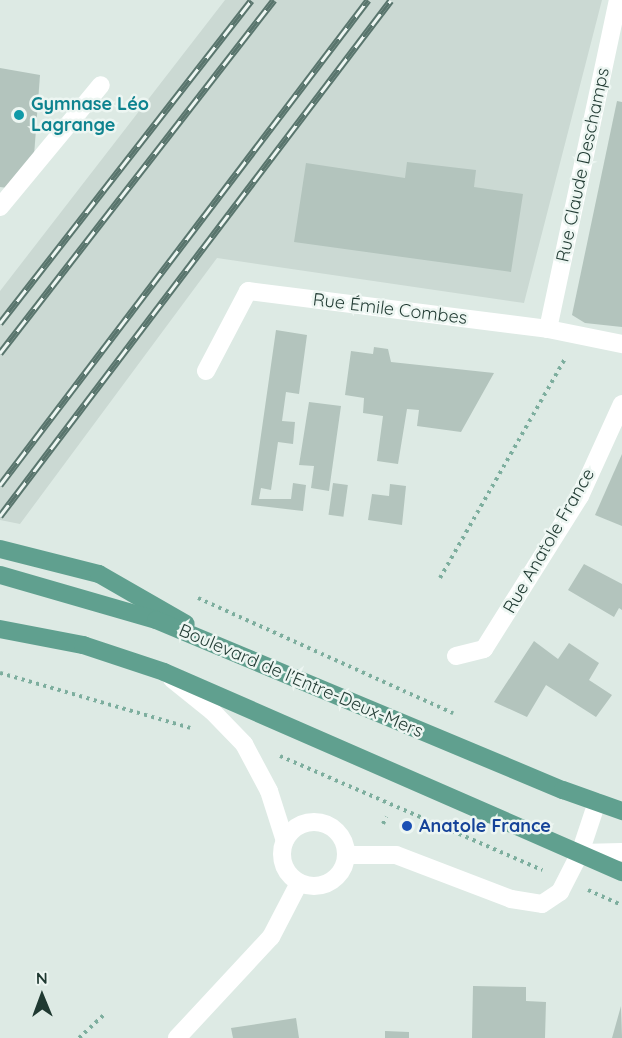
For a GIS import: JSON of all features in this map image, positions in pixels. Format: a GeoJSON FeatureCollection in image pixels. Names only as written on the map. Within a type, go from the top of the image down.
{"type":"FeatureCollection","features":[{"type":"Feature","properties":{"kind":"main road"},"geometry":{"type":"LineString","coordinates":[[0,549],[99,574],[154,602],[219,647]]}},
{"type":"Feature","properties":{"kind":"main road","name":"Boulevard de l'Entre-Deux-Mers"},"geometry":{"type":"LineString","coordinates":[[0,575],[91,598],[219,647],[622,811]]}},
{"type":"Feature","properties":{"kind":"main road"},"geometry":{"type":"LineString","coordinates":[[0,629],[83,645],[164,672],[622,872]]}},
{"type":"Feature","properties":{"kind":"street","name":"Rue Claude Deschamps"},"geometry":{"type":"LineString","coordinates":[[548,329],[618,0]]}},
{"type":"Feature","properties":{"kind":"street"},"geometry":{"type":"LineString","coordinates":[[0,207],[101,85]]}},
{"type":"Feature","properties":{"kind":"street","name":"Rue Émile Combes"},"geometry":{"type":"LineString","coordinates":[[206,371],[248,291],[548,329],[622,344]]}},
{"type":"Feature","properties":{"kind":"street","name":"Rue Anatole France"},"geometry":{"type":"LineString","coordinates":[[456,656],[484,649],[580,496],[622,404]]}},
{"type":"Feature","properties":{"kind":"street"},"geometry":{"type":"LineString","coordinates":[[164,672],[212,711],[244,744],[269,791],[285,841],[282,860],[291,877],[299,883],[318,887],[327,884],[341,872],[346,855],[340,835],[321,823],[300,825],[285,841]]}},
{"type":"Feature","properties":{"kind":"street"},"geometry":{"type":"LineString","coordinates":[[346,855],[396,855],[511,899],[536,903],[552,900],[580,853],[597,802]]}},
{"type":"Feature","properties":{"kind":"street"},"geometry":{"type":"LineString","coordinates":[[580,853],[622,852]]}},
{"type":"Feature","properties":{"kind":"street"},"geometry":{"type":"LineString","coordinates":[[177,1038],[271,937],[299,883]]}},
{"type":"Feature","properties":{"kind":"path"},"geometry":{"type":"LineString","coordinates":[[441,578],[579,335]]}},
{"type":"Feature","properties":{"kind":"path"},"geometry":{"type":"LineString","coordinates":[[191,595],[464,718]]}},
{"type":"Feature","properties":{"kind":"path"},"geometry":{"type":"LineString","coordinates":[[0,673],[200,731]]}},
{"type":"Feature","properties":{"kind":"path"},"geometry":{"type":"LineString","coordinates":[[244,744],[622,905]]}},
{"type":"Feature","properties":{"kind":"path"},"geometry":{"type":"LineString","coordinates":[[383,824],[386,818]]}},
{"type":"Feature","properties":{"kind":"path"},"geometry":{"type":"LineString","coordinates":[[79,1038],[105,1014]]}},
{"type":"Feature","properties":{"kind":"shaded area"},"geometry":{"type":"Polygon","coordinates":[[[225,0],[602,0],[524,303],[217,258],[20,524],[0,520],[0,291],[225,0]]]}},
{"type":"Feature","properties":{"kind":"building","name":"Gymnase Léo Lagrange"},"geometry":{"type":"Polygon","coordinates":[[[0,68],[40,75],[34,156],[8,188],[0,187],[0,68]]]}},
{"type":"Feature","properties":{"kind":"building"},"geometry":{"type":"Polygon","coordinates":[[[617,101],[622,102],[622,327],[585,323],[572,315],[617,101]]]}},
{"type":"Feature","properties":{"kind":"building"},"geometry":{"type":"Polygon","coordinates":[[[407,162],[476,170],[474,187],[523,194],[511,272],[294,242],[306,163],[405,178],[407,162]]]}},
{"type":"Feature","properties":{"kind":"building"},"geometry":{"type":"Polygon","coordinates":[[[276,330],[307,335],[299,394],[286,392],[282,421],[295,422],[293,444],[278,442],[271,490],[261,488],[259,499],[291,499],[293,483],[306,485],[303,511],[251,505],[276,330]]]}},
{"type":"Feature","properties":{"kind":"building"},"geometry":{"type":"Polygon","coordinates":[[[374,347],[388,349],[391,362],[494,373],[461,432],[417,426],[419,410],[407,409],[398,464],[377,461],[383,416],[363,413],[364,398],[345,395],[351,351],[373,354],[374,347]]]}},
{"type":"Feature","properties":{"kind":"building"},"geometry":{"type":"Polygon","coordinates":[[[309,402],[341,406],[329,491],[311,488],[314,466],[299,465],[309,402]]]}},
{"type":"Feature","properties":{"kind":"building"},"geometry":{"type":"Polygon","coordinates":[[[622,454],[622,526],[595,515],[622,454]]]}},
{"type":"Feature","properties":{"kind":"building"},"geometry":{"type":"Polygon","coordinates":[[[333,483],[348,485],[343,517],[329,515],[333,483]]]}},
{"type":"Feature","properties":{"kind":"building"},"geometry":{"type":"Polygon","coordinates":[[[390,484],[406,486],[402,525],[368,520],[372,494],[389,496],[390,484]]]}},
{"type":"Feature","properties":{"kind":"building"},"geometry":{"type":"Polygon","coordinates":[[[584,564],[622,584],[622,610],[619,608],[614,617],[568,590],[584,564]]]}},
{"type":"Feature","properties":{"kind":"building"},"geometry":{"type":"Polygon","coordinates":[[[534,641],[558,659],[569,643],[599,663],[589,680],[612,695],[596,717],[546,685],[527,717],[494,702],[534,641]]]}},
{"type":"Feature","properties":{"kind":"building"},"geometry":{"type":"Polygon","coordinates":[[[473,986],[526,987],[526,1001],[546,1002],[545,1038],[472,1038],[473,986]]]}},
{"type":"Feature","properties":{"kind":"building"},"geometry":{"type":"Polygon","coordinates":[[[621,1006],[622,1038],[612,1038],[621,1006]]]}},
{"type":"Feature","properties":{"kind":"building"},"geometry":{"type":"Polygon","coordinates":[[[296,1018],[299,1038],[233,1038],[231,1028],[296,1018]]]}},
{"type":"Feature","properties":{"kind":"building"},"geometry":{"type":"Polygon","coordinates":[[[385,1031],[409,1032],[409,1038],[385,1038],[385,1031]]]}},
{"type":"Feature","properties":{"kind":"railway"},"geometry":{"type":"LineString","coordinates":[[0,323],[251,0]]}},
{"type":"Feature","properties":{"kind":"railway"},"geometry":{"type":"LineString","coordinates":[[0,353],[274,0]]}},
{"type":"Feature","properties":{"kind":"railway"},"geometry":{"type":"LineString","coordinates":[[0,485],[368,0]]}},
{"type":"Feature","properties":{"kind":"railway"},"geometry":{"type":"LineString","coordinates":[[0,516],[391,0]]}},
{"type":"Feature","properties":{"kind":"place","name":"Gymnase Léo Lagrange"},"geometry":{"type":"Point","coordinates":[19,115]}},
{"type":"Feature","properties":{"kind":"place","name":"Anatole France"},"geometry":{"type":"Point","coordinates":[407,826]}}]}
